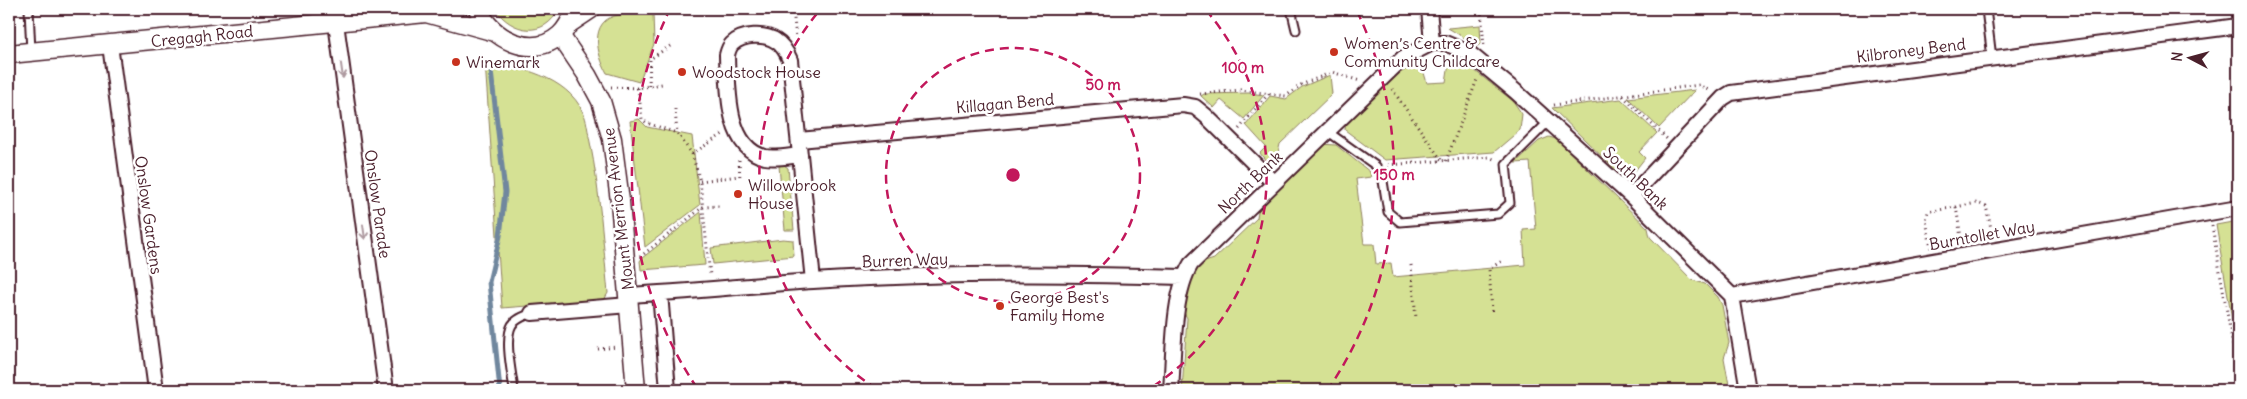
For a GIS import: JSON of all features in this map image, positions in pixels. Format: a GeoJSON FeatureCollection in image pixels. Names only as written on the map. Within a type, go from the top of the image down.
{"type":"FeatureCollection","features":[{"type":"Feature","properties":{"kind":"street"},"geometry":{"type":"LineString","coordinates":[[478,9],[484,20],[495,32],[507,40],[527,46],[548,43],[569,22],[591,9]]}},
{"type":"Feature","properties":{"kind":"street"},"geometry":{"type":"LineString","coordinates":[[1429,9],[1432,43]]}},
{"type":"Feature","properties":{"kind":"street","name":"Cregagh Road"},"geometry":{"type":"LineString","coordinates":[[9,54],[336,23],[430,11],[495,32]]}},
{"type":"Feature","properties":{"kind":"street","name":"Mount Merrion Avenue"},"geometry":{"type":"LineString","coordinates":[[569,22],[593,87],[608,118],[612,139],[626,268],[636,390]]}},
{"type":"Feature","properties":{"kind":"street","name":"Onslow Parade"},"geometry":{"type":"LineString","coordinates":[[336,23],[386,390]]}},
{"type":"Feature","properties":{"kind":"street","name":"Kilbroney Bend"},"geometry":{"type":"LineString","coordinates":[[1631,196],[1723,98],[1740,91],[2238,26]]}},
{"type":"Feature","properties":{"kind":"street"},"geometry":{"type":"LineString","coordinates":[[800,155],[766,157],[752,152],[742,142],[734,127],[727,55],[731,44],[741,38],[766,36],[776,40],[785,49],[790,60],[799,140],[813,281]]}},
{"type":"Feature","properties":{"kind":"street","name":"South Bank"},"geometry":{"type":"LineString","coordinates":[[1432,43],[1454,45],[1470,53],[1545,117],[1631,196],[1732,296]]}},
{"type":"Feature","properties":{"kind":"street","name":"North Bank"},"geometry":{"type":"LineString","coordinates":[[1170,390],[1178,301],[1183,277],[1191,264],[1273,182],[1403,58],[1432,43]]}},
{"type":"Feature","properties":{"kind":"street","name":"Onslow Gardens"},"geometry":{"type":"LineString","coordinates":[[110,44],[156,390]]}},
{"type":"Feature","properties":{"kind":"street"},"geometry":{"type":"LineString","coordinates":[[1182,104],[1195,108],[1273,182]]}},
{"type":"Feature","properties":{"kind":"street","name":"Killagan Bend"},"geometry":{"type":"LineString","coordinates":[[799,140],[1182,104]]}},
{"type":"Feature","properties":{"kind":"street","name":"Burntollet Way"},"geometry":{"type":"LineString","coordinates":[[1732,296],[2238,208]]}},
{"type":"Feature","properties":{"kind":"street","name":"Burren Way"},"geometry":{"type":"LineString","coordinates":[[628,300],[660,293],[813,281],[934,276],[1105,274],[1183,277]]}},
{"type":"Feature","properties":{"kind":"street","name":"Mount Merrion Avenue"},"geometry":{"type":"LineString","coordinates":[[660,293],[668,390]]}},
{"type":"Feature","properties":{"kind":"street"},"geometry":{"type":"LineString","coordinates":[[1732,296],[1748,390]]}},
{"type":"Feature","properties":{"kind":"street","name":"Mount Merrion Avenue"},"geometry":{"type":"LineString","coordinates":[[532,313],[628,300]]}},
{"type":"Feature","properties":{"kind":"lane"},"geometry":{"type":"LineString","coordinates":[[29,9],[31,52]]}},
{"type":"Feature","properties":{"kind":"lane"},"geometry":{"type":"LineString","coordinates":[[1291,9],[1296,30]]}},
{"type":"Feature","properties":{"kind":"lane"},"geometry":{"type":"LineString","coordinates":[[1986,9],[1992,58]]}},
{"type":"Feature","properties":{"kind":"lane"},"geometry":{"type":"LineString","coordinates":[[1327,131],[1376,166],[1382,175],[1388,212],[1400,222],[1498,214],[1510,203],[1506,164],[1545,117]]}},
{"type":"Feature","properties":{"kind":"lane"},"geometry":{"type":"LineString","coordinates":[[514,390],[508,338],[513,324],[520,317],[532,313]]}},
{"type":"Feature","properties":{"kind":"path"},"geometry":{"type":"LineString","coordinates":[[1444,161],[1483,64],[1484,45],[1481,9]]}},
{"type":"Feature","properties":{"kind":"path"},"geometry":{"type":"LineString","coordinates":[[649,86],[650,59],[673,44]]}},
{"type":"Feature","properties":{"kind":"path"},"geometry":{"type":"LineString","coordinates":[[1182,104],[1203,92],[1240,90],[1286,96],[1301,85],[1332,72],[1379,81],[1444,161]]}},
{"type":"Feature","properties":{"kind":"path"},"geometry":{"type":"LineString","coordinates":[[593,87],[638,88],[662,84]]}},
{"type":"Feature","properties":{"kind":"path"},"geometry":{"type":"LineString","coordinates":[[1545,117],[1553,105],[1699,86],[1723,98]]}},
{"type":"Feature","properties":{"kind":"path"},"geometry":{"type":"LineString","coordinates":[[638,88],[642,119],[647,123],[678,133]]}},
{"type":"Feature","properties":{"kind":"path"},"geometry":{"type":"LineString","coordinates":[[1230,140],[1269,93]]}},
{"type":"Feature","properties":{"kind":"path"},"geometry":{"type":"LineString","coordinates":[[1622,96],[1677,148]]}},
{"type":"Feature","properties":{"kind":"path"},"geometry":{"type":"LineString","coordinates":[[675,109],[678,133],[692,154],[700,180],[711,289]]}},
{"type":"Feature","properties":{"kind":"path"},"geometry":{"type":"LineString","coordinates":[[692,154],[734,127]]}},
{"type":"Feature","properties":{"kind":"path"},"geometry":{"type":"LineString","coordinates":[[1376,166],[1489,157],[1506,164]]}},
{"type":"Feature","properties":{"kind":"path"},"geometry":{"type":"LineString","coordinates":[[700,180],[740,178],[738,164]]}},
{"type":"Feature","properties":{"kind":"path"},"geometry":{"type":"LineString","coordinates":[[1934,261],[1926,220],[1928,212],[1977,203],[1986,206],[1996,250]]}},
{"type":"Feature","properties":{"kind":"path"},"geometry":{"type":"LineString","coordinates":[[626,268],[703,207],[719,206]]}},
{"type":"Feature","properties":{"kind":"path"},"geometry":{"type":"LineString","coordinates":[[1956,207],[1964,256]]}},
{"type":"Feature","properties":{"kind":"path"},"geometry":{"type":"LineString","coordinates":[[2210,213],[2238,375]]}},
{"type":"Feature","properties":{"kind":"path"},"geometry":{"type":"LineString","coordinates":[[1492,311],[1489,269],[1502,261]]}},
{"type":"Feature","properties":{"kind":"path"},"geometry":{"type":"LineString","coordinates":[[1411,265],[1416,318]]}},
{"type":"Feature","properties":{"kind":"green space"},"geometry":{"type":"Polygon","coordinates":[[[495,9],[559,9],[553,19],[545,25],[537,29],[528,29],[510,23],[495,9]]]}},
{"type":"Feature","properties":{"kind":"green space"},"geometry":{"type":"Polygon","coordinates":[[[653,13],[654,44],[639,82],[607,73],[598,48],[599,31],[602,24],[609,18],[618,15],[653,13]]]}},
{"type":"Feature","properties":{"kind":"green space"},"geometry":{"type":"Polygon","coordinates":[[[1480,25],[1481,43],[1478,46],[1448,28],[1480,25]]]}},
{"type":"Feature","properties":{"kind":"green space"},"geometry":{"type":"Polygon","coordinates":[[[485,62],[527,70],[541,75],[566,90],[576,100],[583,112],[586,119],[599,198],[608,293],[604,300],[502,308],[485,62]]]}},
{"type":"Feature","properties":{"kind":"green space"},"geometry":{"type":"Polygon","coordinates":[[[1464,62],[1513,101],[1522,114],[1520,130],[1494,152],[1385,160],[1345,130],[1346,120],[1381,87],[1410,67],[1421,63],[1427,83],[1446,82],[1449,63],[1464,62]]]}},
{"type":"Feature","properties":{"kind":"green space"},"geometry":{"type":"Polygon","coordinates":[[[1330,75],[1332,94],[1280,144],[1277,157],[1270,163],[1266,161],[1260,153],[1266,147],[1246,125],[1270,96],[1286,99],[1302,87],[1330,75]]]}},
{"type":"Feature","properties":{"kind":"green space"},"geometry":{"type":"Polygon","coordinates":[[[1695,90],[1659,128],[1628,98],[1695,90]]]}},
{"type":"Feature","properties":{"kind":"green space"},"geometry":{"type":"Polygon","coordinates":[[[1249,93],[1264,95],[1244,119],[1221,100],[1214,108],[1201,96],[1204,94],[1249,93]]]}},
{"type":"Feature","properties":{"kind":"green space"},"geometry":{"type":"Polygon","coordinates":[[[1621,99],[1657,133],[1639,152],[1645,158],[1630,177],[1619,173],[1552,108],[1621,99]]]}},
{"type":"Feature","properties":{"kind":"green space"},"geometry":{"type":"Polygon","coordinates":[[[639,119],[647,127],[692,136],[700,205],[645,247],[630,121],[639,119]]]}},
{"type":"Feature","properties":{"kind":"green space"},"geometry":{"type":"Polygon","coordinates":[[[1549,137],[1556,139],[1648,228],[1650,237],[1692,280],[1705,284],[1718,297],[1722,305],[1729,343],[1724,358],[1730,390],[1182,390],[1187,318],[1181,307],[1187,285],[1199,264],[1214,259],[1257,218],[1259,204],[1321,144],[1336,145],[1370,172],[1371,177],[1356,179],[1364,244],[1374,244],[1376,264],[1391,263],[1393,277],[1525,265],[1523,230],[1536,229],[1530,162],[1515,163],[1539,141],[1549,137]]]}},
{"type":"Feature","properties":{"kind":"green space"},"geometry":{"type":"Polygon","coordinates":[[[784,165],[788,168],[794,230],[785,230],[779,166],[784,165]]]}},
{"type":"Feature","properties":{"kind":"green space"},"geometry":{"type":"Polygon","coordinates":[[[701,212],[705,265],[641,270],[640,261],[642,258],[701,212]]]}},
{"type":"Feature","properties":{"kind":"green space"},"geometry":{"type":"Polygon","coordinates":[[[2238,221],[2238,355],[2216,225],[2238,221]]]}},
{"type":"Feature","properties":{"kind":"green space"},"geometry":{"type":"Polygon","coordinates":[[[783,239],[793,240],[794,256],[713,264],[711,248],[783,239]]]}},
{"type":"Feature","properties":{"kind":"waterway"},"geometry":{"type":"LineString","coordinates":[[491,71],[505,192],[500,236],[489,282],[500,390]]}},
{"type":"Feature","properties":{"kind":"place","name":"Women’s Centre & Community Childcare"},"geometry":{"type":"Point","coordinates":[1334,52]}},
{"type":"Feature","properties":{"kind":"place","name":"Winemark"},"geometry":{"type":"Point","coordinates":[456,62]}},
{"type":"Feature","properties":{"kind":"place","name":"Woodstock House"},"geometry":{"type":"Point","coordinates":[682,72]}},
{"type":"Feature","properties":{"kind":"place","name":"Willowbrook House"},"geometry":{"type":"Point","coordinates":[738,194]}},
{"type":"Feature","properties":{"kind":"place","name":"George Best's Family Home"},"geometry":{"type":"Point","coordinates":[1000,306]}}]}
